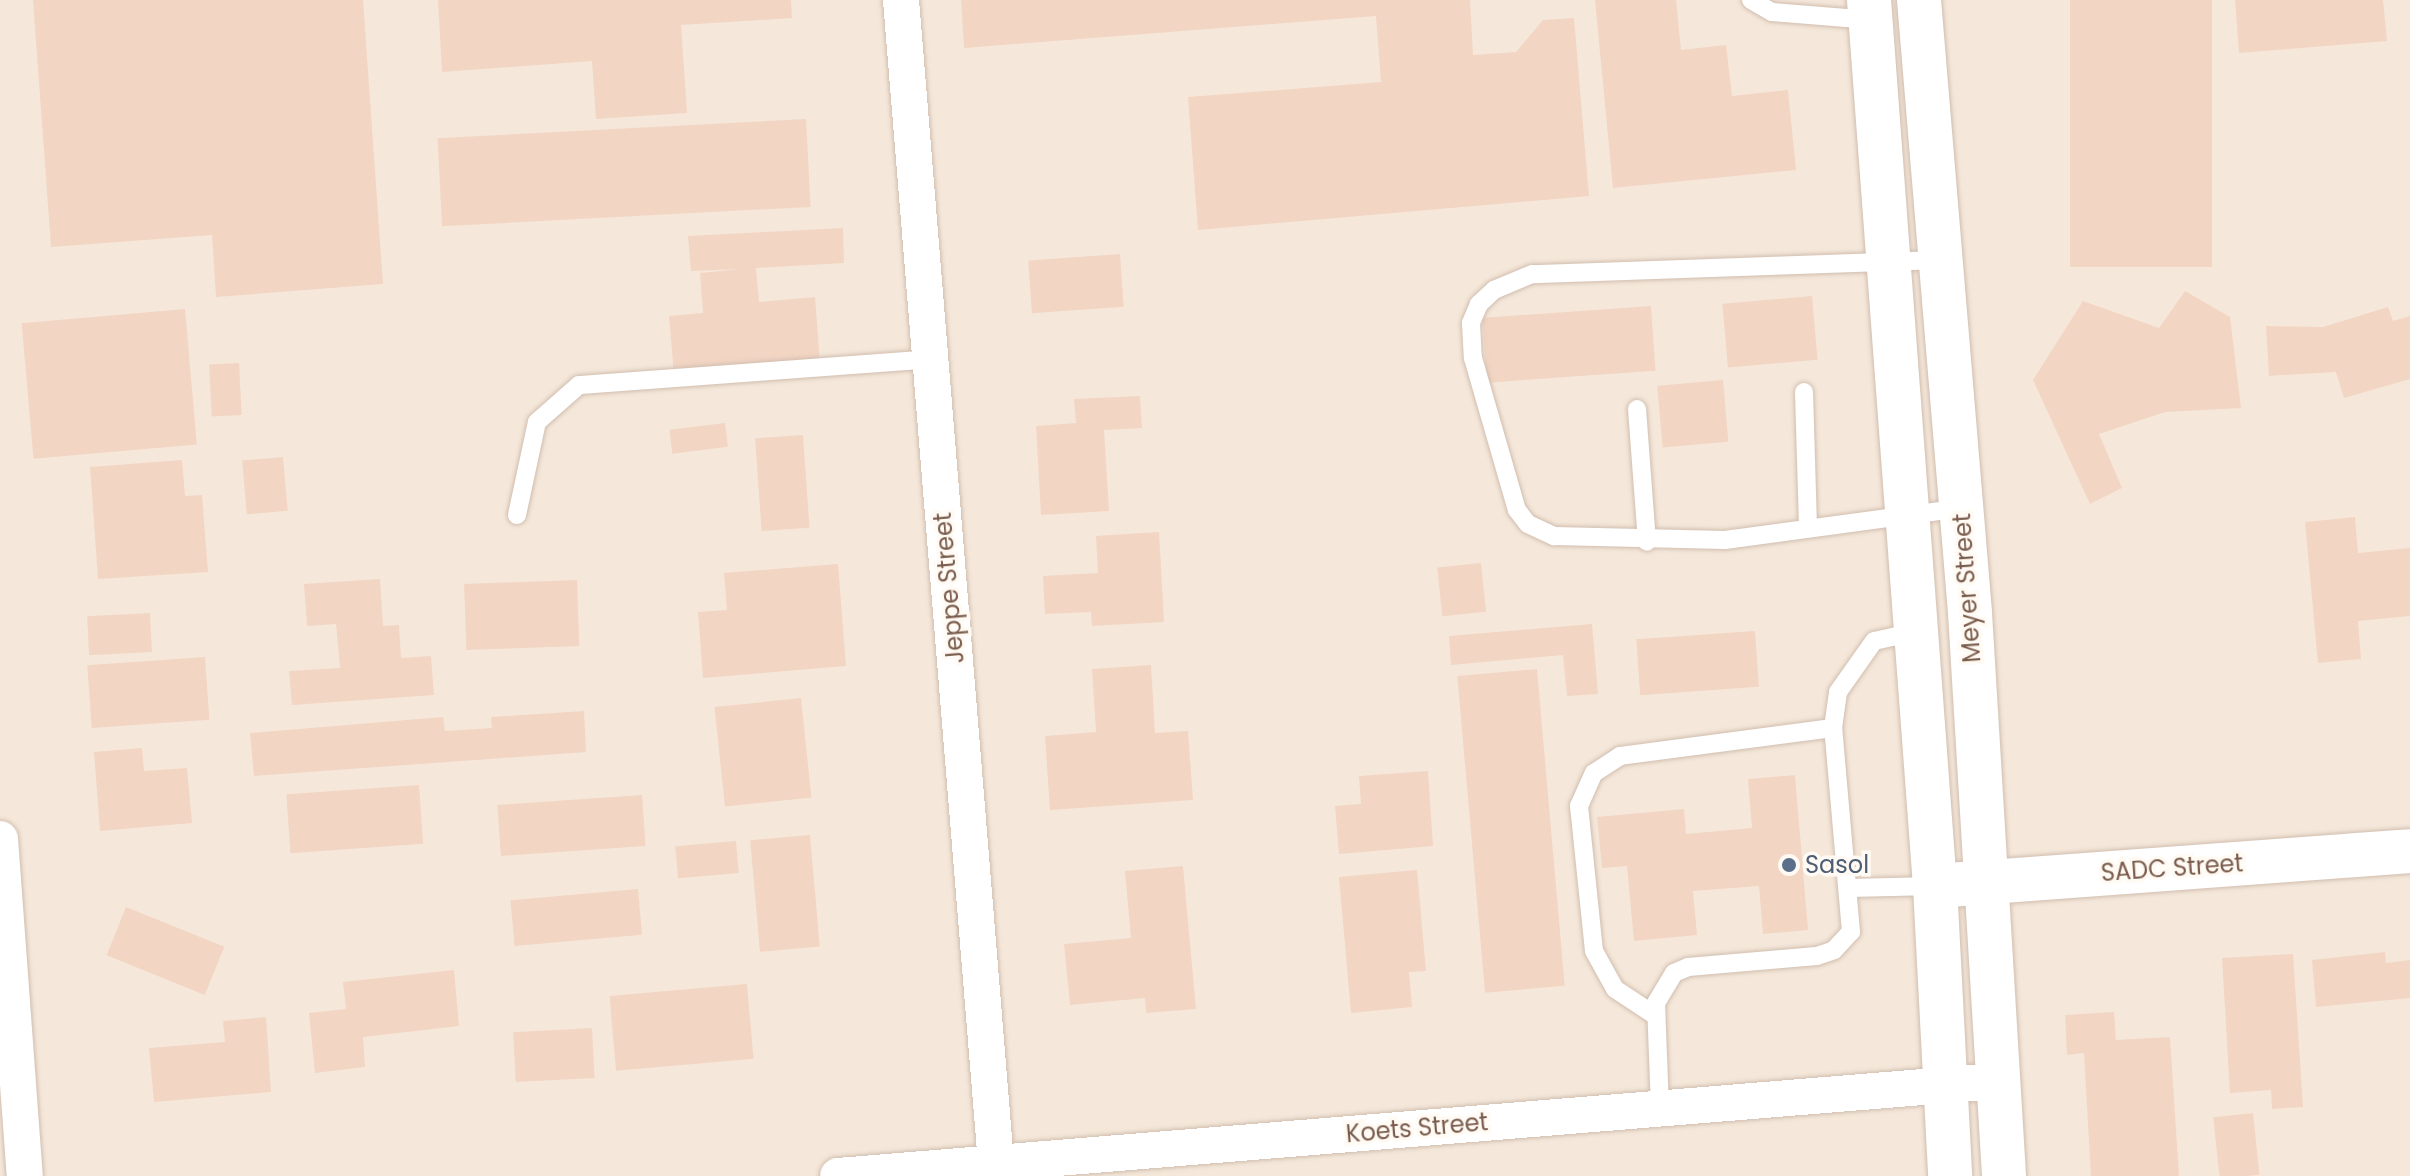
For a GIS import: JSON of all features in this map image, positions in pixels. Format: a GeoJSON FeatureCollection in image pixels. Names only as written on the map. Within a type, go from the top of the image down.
{"type":"FeatureCollection","features":[{"type":"Feature","properties":{"kind":"main road","name":"Meyer Street"},"geometry":{"type":"LineString","coordinates":[[1919,0],[1961,508],[2004,1176]]}},
{"type":"Feature","properties":{"kind":"main road"},"geometry":{"type":"LineString","coordinates":[[1870,10],[1935,886],[1950,1176]]}},
{"type":"Feature","properties":{"kind":"main road","name":"SADC Street"},"geometry":{"type":"LineString","coordinates":[[1935,886],[2410,851]]}},
{"type":"Feature","properties":{"kind":"street","name":"Jeppe Street"},"geometry":{"type":"LineString","coordinates":[[901,0],[996,1170]]}},
{"type":"Feature","properties":{"kind":"street"},"geometry":{"type":"LineString","coordinates":[[0,839],[25,1176]]}},
{"type":"Feature","properties":{"kind":"street","name":"Koets Street"},"geometry":{"type":"LineString","coordinates":[[838,1176],[996,1170],[1660,1108],[1997,1081]]}},
{"type":"Feature","properties":{"kind":"lane"},"geometry":{"type":"LineString","coordinates":[[1751,0],[1772,12],[1870,10]]}},
{"type":"Feature","properties":{"kind":"lane"},"geometry":{"type":"LineString","coordinates":[[1941,260],[1532,274],[1494,290],[1479,304],[1471,323],[1473,358],[1517,510],[1528,524],[1554,536],[1647,542],[1725,540],[1808,526],[1961,508]]}},
{"type":"Feature","properties":{"kind":"lane"},"geometry":{"type":"LineString","coordinates":[[517,515],[537,422],[579,385],[931,359]]}},
{"type":"Feature","properties":{"kind":"lane"},"geometry":{"type":"LineString","coordinates":[[1804,392],[1808,526]]}},
{"type":"Feature","properties":{"kind":"lane"},"geometry":{"type":"LineString","coordinates":[[1637,409],[1647,542]]}},
{"type":"Feature","properties":{"kind":"lane"},"geometry":{"type":"LineString","coordinates":[[1660,1108],[1656,1016],[1667,981],[1688,967],[1834,950],[1851,932],[1833,728],[1838,692],[1863,650],[1874,641],[1915,632]]}},
{"type":"Feature","properties":{"kind":"lane"},"geometry":{"type":"LineString","coordinates":[[1656,1016],[1615,989],[1594,951],[1579,806],[1594,773],[1620,756],[1833,728]]}},
{"type":"Feature","properties":{"kind":"lane"},"geometry":{"type":"LineString","coordinates":[[1848,888],[1935,886]]}},
{"type":"Feature","properties":{"kind":"shaded area"},"geometry":{"type":"Polygon","coordinates":[[[0,0],[2410,0],[2410,1176],[0,1176],[0,0]]]}},
{"type":"Feature","properties":{"kind":"building"},"geometry":{"type":"Polygon","coordinates":[[[33,0],[363,0],[383,284],[216,297],[212,235],[51,247],[33,0]]]}},
{"type":"Feature","properties":{"kind":"building"},"geometry":{"type":"Polygon","coordinates":[[[438,0],[791,0],[792,18],[681,25],[687,113],[596,119],[592,61],[442,72],[438,0]]]}},
{"type":"Feature","properties":{"kind":"building"},"geometry":{"type":"Polygon","coordinates":[[[961,0],[1470,0],[1473,55],[1516,52],[1543,20],[1574,18],[1589,196],[1198,230],[1188,97],[1381,82],[1376,16],[964,48],[961,0]]]}},
{"type":"Feature","properties":{"kind":"building"},"geometry":{"type":"Polygon","coordinates":[[[1595,0],[1676,0],[1681,50],[1726,45],[1732,96],[1788,90],[1796,170],[1613,188],[1595,0]]]}},
{"type":"Feature","properties":{"kind":"building"},"geometry":{"type":"Polygon","coordinates":[[[2070,0],[2212,0],[2212,267],[2070,267],[2070,0]]]}},
{"type":"Feature","properties":{"kind":"building"},"geometry":{"type":"Polygon","coordinates":[[[2235,0],[2383,0],[2387,41],[2239,53],[2235,0]]]}},
{"type":"Feature","properties":{"kind":"building"},"geometry":{"type":"Polygon","coordinates":[[[806,119],[811,207],[442,226],[438,138],[806,119]]]}},
{"type":"Feature","properties":{"kind":"building"},"geometry":{"type":"Polygon","coordinates":[[[843,228],[844,263],[756,268],[759,302],[815,297],[820,363],[674,375],[669,316],[703,313],[700,273],[742,269],[691,271],[688,236],[843,228]]]}},
{"type":"Feature","properties":{"kind":"building"},"geometry":{"type":"Polygon","coordinates":[[[1120,254],[1124,307],[1032,313],[1028,260],[1120,254]]]}},
{"type":"Feature","properties":{"kind":"building"},"geometry":{"type":"Polygon","coordinates":[[[2185,291],[2230,317],[2241,408],[2165,412],[2099,434],[2122,488],[2090,504],[2033,380],[2083,301],[2159,328],[2185,291]]]}},
{"type":"Feature","properties":{"kind":"building"},"geometry":{"type":"Polygon","coordinates":[[[1812,296],[1818,360],[1728,368],[1722,304],[1812,296]]]}},
{"type":"Feature","properties":{"kind":"building"},"geometry":{"type":"Polygon","coordinates":[[[1651,306],[1656,371],[1487,383],[1482,318],[1651,306]]]}},
{"type":"Feature","properties":{"kind":"building"},"geometry":{"type":"Polygon","coordinates":[[[2388,307],[2393,321],[2410,316],[2410,379],[2344,398],[2336,372],[2269,376],[2266,326],[2323,327],[2388,307]]]}},
{"type":"Feature","properties":{"kind":"building"},"geometry":{"type":"Polygon","coordinates":[[[185,309],[197,444],[33,459],[22,323],[185,309]]]}},
{"type":"Feature","properties":{"kind":"building"},"geometry":{"type":"Polygon","coordinates":[[[239,363],[242,415],[212,416],[209,365],[239,363]]]}},
{"type":"Feature","properties":{"kind":"building"},"geometry":{"type":"Polygon","coordinates":[[[1723,380],[1728,442],[1663,448],[1657,386],[1723,380]]]}},
{"type":"Feature","properties":{"kind":"building"},"geometry":{"type":"Polygon","coordinates":[[[1140,396],[1142,428],[1104,430],[1109,511],[1041,515],[1036,426],[1076,423],[1074,399],[1140,396]]]}},
{"type":"Feature","properties":{"kind":"building"},"geometry":{"type":"Polygon","coordinates":[[[725,423],[728,447],[672,454],[669,430],[725,423]]]}},
{"type":"Feature","properties":{"kind":"building"},"geometry":{"type":"Polygon","coordinates":[[[803,435],[809,528],[762,531],[755,438],[803,435]]]}},
{"type":"Feature","properties":{"kind":"building"},"geometry":{"type":"Polygon","coordinates":[[[283,457],[288,511],[247,514],[242,461],[283,457]]]}},
{"type":"Feature","properties":{"kind":"building"},"geometry":{"type":"Polygon","coordinates":[[[182,460],[185,496],[202,495],[208,572],[98,579],[90,467],[182,460]]]}},
{"type":"Feature","properties":{"kind":"building"},"geometry":{"type":"Polygon","coordinates":[[[2355,517],[2358,553],[2410,548],[2410,616],[2358,621],[2361,659],[2318,663],[2305,522],[2355,517]]]}},
{"type":"Feature","properties":{"kind":"building"},"geometry":{"type":"Polygon","coordinates":[[[1159,532],[1164,622],[1092,626],[1091,612],[1045,614],[1043,576],[1098,573],[1096,536],[1159,532]]]}},
{"type":"Feature","properties":{"kind":"building"},"geometry":{"type":"Polygon","coordinates":[[[1481,563],[1486,612],[1442,616],[1437,568],[1481,563]]]}},
{"type":"Feature","properties":{"kind":"building"},"geometry":{"type":"Polygon","coordinates":[[[838,564],[846,666],[703,678],[698,612],[727,610],[724,573],[838,564]]]}},
{"type":"Feature","properties":{"kind":"building"},"geometry":{"type":"Polygon","coordinates":[[[380,579],[383,626],[399,625],[401,658],[431,656],[434,695],[292,705],[289,671],[340,668],[336,624],[307,626],[304,584],[380,579]]]}},
{"type":"Feature","properties":{"kind":"building"},"geometry":{"type":"Polygon","coordinates":[[[577,580],[579,646],[466,650],[464,584],[577,580]]]}},
{"type":"Feature","properties":{"kind":"building"},"geometry":{"type":"Polygon","coordinates":[[[150,613],[152,652],[89,655],[87,616],[150,613]]]}},
{"type":"Feature","properties":{"kind":"building"},"geometry":{"type":"Polygon","coordinates":[[[1592,624],[1598,694],[1567,696],[1563,655],[1451,665],[1449,636],[1592,624]]]}},
{"type":"Feature","properties":{"kind":"building"},"geometry":{"type":"Polygon","coordinates":[[[1755,631],[1759,687],[1640,695],[1636,639],[1755,631]]]}},
{"type":"Feature","properties":{"kind":"building"},"geometry":{"type":"Polygon","coordinates":[[[205,657],[209,720],[92,728],[87,665],[205,657]]]}},
{"type":"Feature","properties":{"kind":"building"},"geometry":{"type":"Polygon","coordinates":[[[1151,665],[1155,733],[1188,731],[1193,800],[1050,810],[1045,736],[1096,732],[1092,669],[1151,665]]]}},
{"type":"Feature","properties":{"kind":"building"},"geometry":{"type":"Polygon","coordinates":[[[1537,669],[1565,986],[1485,993],[1457,676],[1537,669]]]}},
{"type":"Feature","properties":{"kind":"building"},"geometry":{"type":"Polygon","coordinates":[[[801,698],[811,797],[725,807],[714,707],[801,698]]]}},
{"type":"Feature","properties":{"kind":"building"},"geometry":{"type":"Polygon","coordinates":[[[584,711],[586,752],[254,776],[250,733],[443,717],[445,731],[492,728],[491,717],[584,711]]]}},
{"type":"Feature","properties":{"kind":"building"},"geometry":{"type":"Polygon","coordinates":[[[142,748],[144,771],[187,768],[192,823],[100,831],[94,752],[142,748]]]}},
{"type":"Feature","properties":{"kind":"building"},"geometry":{"type":"Polygon","coordinates":[[[1428,771],[1433,846],[1339,854],[1335,806],[1361,804],[1359,776],[1428,771]]]}},
{"type":"Feature","properties":{"kind":"building"},"geometry":{"type":"Polygon","coordinates":[[[1795,775],[1808,930],[1763,934],[1759,886],[1693,891],[1697,935],[1634,941],[1627,866],[1602,868],[1597,817],[1684,809],[1686,834],[1752,828],[1748,779],[1795,775]]]}},
{"type":"Feature","properties":{"kind":"building"},"geometry":{"type":"Polygon","coordinates":[[[419,785],[423,844],[290,853],[286,794],[419,785]]]}},
{"type":"Feature","properties":{"kind":"building"},"geometry":{"type":"Polygon","coordinates":[[[642,795],[646,846],[501,856],[497,805],[642,795]]]}},
{"type":"Feature","properties":{"kind":"building"},"geometry":{"type":"Polygon","coordinates":[[[810,835],[820,947],[760,952],[750,840],[810,835]]]}},
{"type":"Feature","properties":{"kind":"building"},"geometry":{"type":"Polygon","coordinates":[[[736,841],[739,873],[678,878],[675,846],[736,841]]]}},
{"type":"Feature","properties":{"kind":"building"},"geometry":{"type":"Polygon","coordinates":[[[1183,866],[1196,1009],[1146,1013],[1145,998],[1070,1005],[1064,944],[1131,938],[1125,871],[1183,866]]]}},
{"type":"Feature","properties":{"kind":"building"},"geometry":{"type":"Polygon","coordinates":[[[1417,870],[1426,971],[1409,972],[1412,1007],[1351,1013],[1339,877],[1417,870]]]}},
{"type":"Feature","properties":{"kind":"building"},"geometry":{"type":"Polygon","coordinates":[[[638,889],[642,935],[514,946],[510,900],[638,889]]]}},
{"type":"Feature","properties":{"kind":"building"},"geometry":{"type":"Polygon","coordinates":[[[126,907],[224,947],[205,995],[107,955],[126,907]]]}},
{"type":"Feature","properties":{"kind":"building"},"geometry":{"type":"Polygon","coordinates":[[[2385,952],[2386,963],[2410,960],[2410,998],[2316,1007],[2312,960],[2385,952]]]}},
{"type":"Feature","properties":{"kind":"building"},"geometry":{"type":"Polygon","coordinates":[[[2293,954],[2303,1107],[2272,1109],[2271,1090],[2230,1093],[2222,958],[2293,954]]]}},
{"type":"Feature","properties":{"kind":"building"},"geometry":{"type":"Polygon","coordinates":[[[454,970],[459,1026],[363,1037],[365,1067],[315,1073],[309,1013],[346,1009],[343,982],[454,970]]]}},
{"type":"Feature","properties":{"kind":"building"},"geometry":{"type":"Polygon","coordinates":[[[747,984],[754,1059],[616,1071],[610,996],[747,984]]]}},
{"type":"Feature","properties":{"kind":"building"},"geometry":{"type":"Polygon","coordinates":[[[2114,1012],[2116,1040],[2170,1037],[2179,1176],[2091,1176],[2084,1053],[2067,1055],[2065,1015],[2114,1012]]]}},
{"type":"Feature","properties":{"kind":"building"},"geometry":{"type":"Polygon","coordinates":[[[266,1017],[271,1092],[154,1102],[149,1048],[225,1042],[223,1021],[266,1017]]]}},
{"type":"Feature","properties":{"kind":"building"},"geometry":{"type":"Polygon","coordinates":[[[592,1028],[595,1078],[516,1082],[513,1032],[592,1028]]]}},
{"type":"Feature","properties":{"kind":"building"},"geometry":{"type":"Polygon","coordinates":[[[2253,1113],[2259,1175],[2219,1176],[2213,1117],[2253,1113]]]}},
{"type":"Feature","properties":{"kind":"place","name":"Sasol"},"geometry":{"type":"Point","coordinates":[1789,865]}}]}
